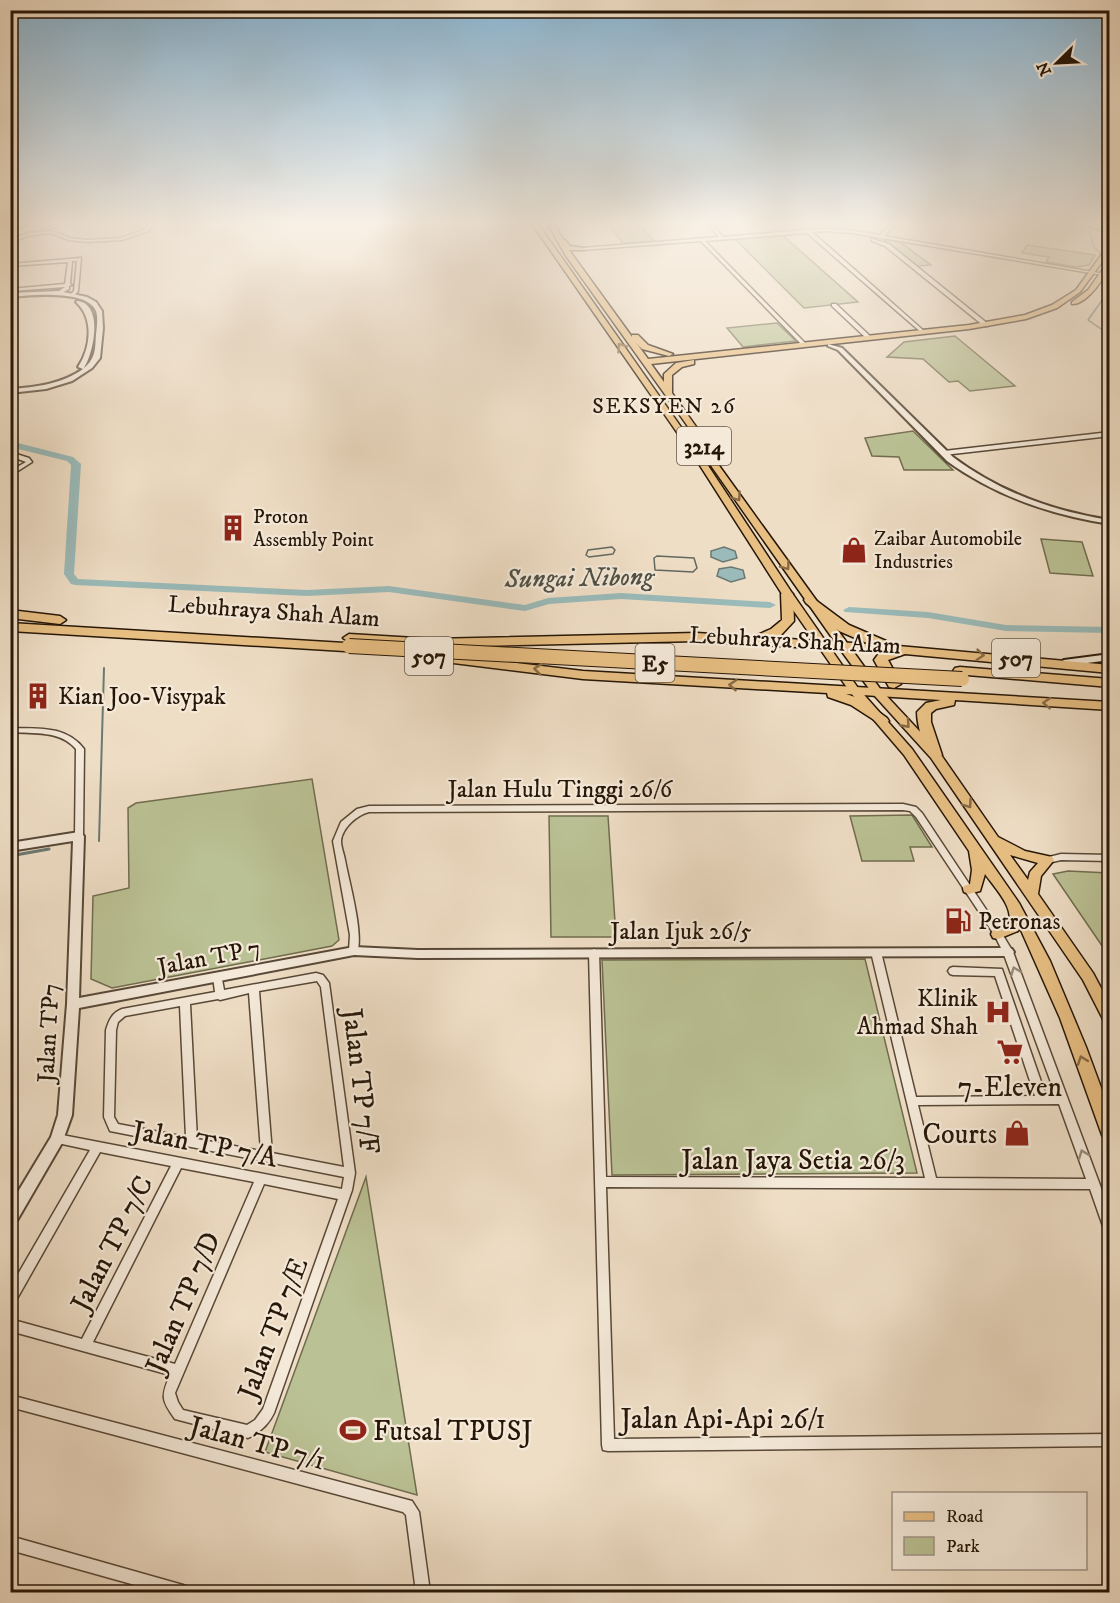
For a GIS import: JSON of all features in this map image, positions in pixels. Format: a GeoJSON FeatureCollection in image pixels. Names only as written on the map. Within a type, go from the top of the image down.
{"type":"FeatureCollection","features":[{"type":"Feature","properties":{"kind":"highway"},"geometry":{"type":"LineString","coordinates":[[750,640],[776,632],[783,627],[789,615],[787,594]]}},
{"type":"Feature","properties":{"kind":"highway"},"geometry":{"type":"LineString","coordinates":[[810,600],[844,628],[861,637],[880,644],[921,651]]}},
{"type":"Feature","properties":{"kind":"highway","name":"Lebuhraya Shah Alam"},"geometry":{"type":"LineString","coordinates":[[10,616],[961,675],[1110,689]]}},
{"type":"Feature","properties":{"kind":"highway","name":"Lebuhraya Shah Alam"},"geometry":{"type":"LineString","coordinates":[[10,627],[349,646],[1110,682]]}},
{"type":"Feature","properties":{"kind":"highway","name":"507"},"geometry":{"type":"LineString","coordinates":[[432,643],[697,637],[942,652],[1110,669]]}},
{"type":"Feature","properties":{"kind":"highway","name":"507"},"geometry":{"type":"LineString","coordinates":[[349,646],[583,675],[1110,706]]}},
{"type":"Feature","properties":{"kind":"highway"},"geometry":{"type":"LineString","coordinates":[[942,652],[895,654],[884,656],[881,660],[894,684],[899,688],[997,700]]}},
{"type":"Feature","properties":{"kind":"highway"},"geometry":{"type":"LineString","coordinates":[[761,687],[836,694],[856,702],[882,721]]}},
{"type":"Feature","properties":{"kind":"highway"},"geometry":{"type":"LineString","coordinates":[[935,755],[924,722],[924,712],[940,702],[997,700]]}},
{"type":"Feature","properties":{"kind":"main road","name":"3214"},"geometry":{"type":"LineString","coordinates":[[585,296],[702,464],[823,646],[854,690],[882,721]]}},
{"type":"Feature","properties":{"kind":"main road","name":"3214"},"geometry":{"type":"LineString","coordinates":[[598,296],[693,428],[716,467],[844,647],[878,692],[935,755]]}},
{"type":"Feature","properties":{"kind":"main road"},"geometry":{"type":"LineString","coordinates":[[668,393],[668,374],[679,365],[697,358],[986,324],[1021,317],[1055,306],[1071,296]]}},
{"type":"Feature","properties":{"kind":"main road"},"geometry":{"type":"LineString","coordinates":[[702,464],[693,441],[641,366],[645,362],[972,331],[1040,317],[1063,308],[1084,296]]}},
{"type":"Feature","properties":{"kind":"main road"},"geometry":{"type":"LineString","coordinates":[[612,316],[645,347],[655,352],[697,358]]}},
{"type":"Feature","properties":{"kind":"main road"},"geometry":{"type":"LineString","coordinates":[[882,721],[920,768],[1029,931],[1071,1028],[1110,1135]]}},
{"type":"Feature","properties":{"kind":"main road"},"geometry":{"type":"LineString","coordinates":[[935,755],[1088,977],[1110,1019]]}},
{"type":"Feature","properties":{"kind":"main road"},"geometry":{"type":"LineString","coordinates":[[993,839],[1021,856],[1032,860],[1048,860]]}},
{"type":"Feature","properties":{"kind":"main road"},"geometry":{"type":"LineString","coordinates":[[969,890],[975,888],[978,882],[979,873],[974,846]]}},
{"type":"Feature","properties":{"kind":"main road"},"geometry":{"type":"LineString","coordinates":[[1031,894],[1035,875],[1048,860]]}},
{"type":"Feature","properties":{"kind":"main road"},"geometry":{"type":"LineString","coordinates":[[998,934],[1013,928],[1017,920],[1014,906]]}},
{"type":"Feature","properties":{"kind":"street"},"geometry":{"type":"LineString","coordinates":[[10,390],[56,380],[82,366],[89,358],[91,313],[85,304],[64,297],[36,296]]}},
{"type":"Feature","properties":{"kind":"street"},"geometry":{"type":"LineString","coordinates":[[10,390],[34,389],[61,382],[83,372],[97,358],[99,312],[92,303],[74,296]]}},
{"type":"Feature","properties":{"kind":"street"},"geometry":{"type":"LineString","coordinates":[[757,296],[803,344]]}},
{"type":"Feature","properties":{"kind":"street"},"geometry":{"type":"LineString","coordinates":[[881,296],[922,332]]}},
{"type":"Feature","properties":{"kind":"street"},"geometry":{"type":"LineString","coordinates":[[950,296],[986,324]]}},
{"type":"Feature","properties":{"kind":"street"},"geometry":{"type":"LineString","coordinates":[[834,305],[868,337]]}},
{"type":"Feature","properties":{"kind":"street"},"geometry":{"type":"LineString","coordinates":[[849,343],[847,348],[966,472],[994,488],[1110,522]]}},
{"type":"Feature","properties":{"kind":"street"},"geometry":{"type":"LineString","coordinates":[[830,345],[840,349],[948,453]]}},
{"type":"Feature","properties":{"kind":"street"},"geometry":{"type":"LineString","coordinates":[[948,453],[1110,434]]}},
{"type":"Feature","properties":{"kind":"street"},"geometry":{"type":"LineString","coordinates":[[10,454],[27,459],[29,462],[10,474]]}},
{"type":"Feature","properties":{"kind":"street"},"geometry":{"type":"LineString","coordinates":[[1035,501],[1110,516]]}},
{"type":"Feature","properties":{"kind":"street"},"geometry":{"type":"LineString","coordinates":[[1065,663],[1110,657]]}},
{"type":"Feature","properties":{"kind":"street","name":"Jalan TP7"},"geometry":{"type":"LineString","coordinates":[[10,730],[62,734],[74,739],[80,749],[73,1004],[65,1115],[57,1139],[10,1219]]}},
{"type":"Feature","properties":{"kind":"street","name":"Jalan Hulu Tinggi 26/6"},"geometry":{"type":"LineString","coordinates":[[354,951],[355,935],[336,841],[344,824],[360,811],[369,809],[903,807],[913,809],[919,814],[969,890]]}},
{"type":"Feature","properties":{"kind":"street"},"geometry":{"type":"LineString","coordinates":[[10,847],[79,844]]}},
{"type":"Feature","properties":{"kind":"street"},"geometry":{"type":"LineString","coordinates":[[1048,860],[1061,857],[1110,858]]}},
{"type":"Feature","properties":{"kind":"street"},"geometry":{"type":"LineString","coordinates":[[969,890],[1008,952],[1110,1229]]}},
{"type":"Feature","properties":{"kind":"street","name":"Jalan Ijuk 26/5"},"geometry":{"type":"LineString","coordinates":[[354,951],[418,954],[1008,952]]}},
{"type":"Feature","properties":{"kind":"street","name":"Jalan TP 7"},"geometry":{"type":"LineString","coordinates":[[73,1004],[354,951]]}},
{"type":"Feature","properties":{"kind":"street"},"geometry":{"type":"LineString","coordinates":[[876,952],[932,1184]]}},
{"type":"Feature","properties":{"kind":"street","name":"Jalan Api-Api 26/1"},"geometry":{"type":"LineString","coordinates":[[594,953],[608,1445],[1110,1440]]}},
{"type":"Feature","properties":{"kind":"street"},"geometry":{"type":"LineString","coordinates":[[953,971],[999,972],[1042,1100]]}},
{"type":"Feature","properties":{"kind":"street"},"geometry":{"type":"LineString","coordinates":[[218,977],[220,996]]}},
{"type":"Feature","properties":{"kind":"street","name":"Jalan TP 7/F"},"geometry":{"type":"LineString","coordinates":[[254,990],[316,977],[320,978],[326,986],[350,1173],[345,1195]]}},
{"type":"Feature","properties":{"kind":"street"},"geometry":{"type":"LineString","coordinates":[[267,1157],[254,990],[122,1013],[114,1020],[111,1029],[109,1118],[114,1128],[350,1173]]}},
{"type":"Feature","properties":{"kind":"street"},"geometry":{"type":"LineString","coordinates":[[185,1002],[192,1143]]}},
{"type":"Feature","properties":{"kind":"street"},"geometry":{"type":"LineString","coordinates":[[912,1101],[1063,1100]]}},
{"type":"Feature","properties":{"kind":"street","name":"Jalan TP 7/A"},"geometry":{"type":"LineString","coordinates":[[57,1139],[345,1195]]}},
{"type":"Feature","properties":{"kind":"street"},"geometry":{"type":"LineString","coordinates":[[10,1300],[97,1147]]}},
{"type":"Feature","properties":{"kind":"street","name":"Jalan TP 7/C"},"geometry":{"type":"LineString","coordinates":[[86,1344],[178,1162]]}},
{"type":"Feature","properties":{"kind":"street","name":"Jalan TP 7/D"},"geometry":{"type":"LineString","coordinates":[[207,1424],[179,1415],[172,1405],[169,1393],[261,1179]]}},
{"type":"Feature","properties":{"kind":"street","name":"Jalan Jaya Setia 26/3"},"geometry":{"type":"LineString","coordinates":[[601,1182],[1094,1184]]}},
{"type":"Feature","properties":{"kind":"street","name":"Jalan TP 7/E"},"geometry":{"type":"LineString","coordinates":[[207,1424],[248,1432],[259,1424],[267,1413],[345,1195]]}},
{"type":"Feature","properties":{"kind":"street"},"geometry":{"type":"LineString","coordinates":[[10,1325],[178,1371]]}},
{"type":"Feature","properties":{"kind":"street","name":"Jalan TP 7/1"},"geometry":{"type":"LineString","coordinates":[[10,1401],[408,1506],[412,1512],[423,1593]]}},
{"type":"Feature","properties":{"kind":"street"},"geometry":{"type":"LineString","coordinates":[[10,1543],[183,1593]]}},
{"type":"Feature","properties":{"kind":"green space"},"geometry":{"type":"Polygon","coordinates":[[[792,296],[851,296],[858,302],[804,308],[792,296]]]}},
{"type":"Feature","properties":{"kind":"green space"},"geometry":{"type":"Polygon","coordinates":[[[777,323],[796,341],[743,347],[727,328],[777,323]]]}},
{"type":"Feature","properties":{"kind":"green space"},"geometry":{"type":"Polygon","coordinates":[[[955,336],[1015,386],[970,391],[958,381],[949,382],[923,359],[887,357],[904,342],[955,336]]]}},
{"type":"Feature","properties":{"kind":"green space"},"geometry":{"type":"Polygon","coordinates":[[[913,431],[953,470],[904,470],[899,457],[872,456],[865,438],[913,431]]]}},
{"type":"Feature","properties":{"kind":"green space"},"geometry":{"type":"Polygon","coordinates":[[[1041,539],[1082,542],[1093,576],[1050,573],[1041,539]]]}},
{"type":"Feature","properties":{"kind":"green space"},"geometry":{"type":"Polygon","coordinates":[[[312,779],[339,940],[332,946],[112,988],[91,979],[93,896],[129,888],[128,808],[136,803],[312,779]]]}},
{"type":"Feature","properties":{"kind":"green space"},"geometry":{"type":"Polygon","coordinates":[[[912,815],[932,847],[910,847],[914,861],[862,861],[850,816],[912,815]]]}},
{"type":"Feature","properties":{"kind":"green space"},"geometry":{"type":"Polygon","coordinates":[[[549,816],[608,816],[616,937],[551,937],[549,816]]]}},
{"type":"Feature","properties":{"kind":"green space"},"geometry":{"type":"Polygon","coordinates":[[[1068,871],[1109,873],[1109,956],[1053,874],[1068,871]]]}},
{"type":"Feature","properties":{"kind":"green space"},"geometry":{"type":"Polygon","coordinates":[[[865,959],[917,1173],[612,1175],[602,960],[865,959]]]}},
{"type":"Feature","properties":{"kind":"green space"},"geometry":{"type":"Polygon","coordinates":[[[366,1177],[417,1495],[265,1452],[366,1177]]]}},
{"type":"Feature","properties":{"kind":"water"},"geometry":{"type":"Polygon","coordinates":[[[724,547],[735,551],[737,558],[723,562],[711,557],[711,551],[724,547]]]}},
{"type":"Feature","properties":{"kind":"water"},"geometry":{"type":"Polygon","coordinates":[[[731,567],[743,570],[745,578],[731,582],[717,576],[719,569],[731,567]]]}},
{"type":"Feature","properties":{"kind":"waterway"},"geometry":{"type":"LineString","coordinates":[[1105,296],[1088,320],[1110,335]]}},
{"type":"Feature","properties":{"kind":"waterway","name":"Sungai Nibong"},"geometry":{"type":"LineString","coordinates":[[10,444],[70,459],[76,464],[69,574],[75,582],[307,593],[389,589],[525,608],[548,601],[621,596],[770,605]]}},
{"type":"Feature","properties":{"kind":"waterway","name":"Sungai Nibong"},"geometry":{"type":"LineString","coordinates":[[849,610],[928,615],[1006,628],[1110,630]]}},
{"type":"Feature","properties":{"kind":"waterway"},"geometry":{"type":"LineString","coordinates":[[99,841],[104,668]]}},
{"type":"Feature","properties":{"kind":"waterway"},"geometry":{"type":"LineString","coordinates":[[10,856],[49,849]]}},
{"type":"Feature","properties":{"kind":"place","name":"Proton Assembly Point"},"geometry":{"type":"Point","coordinates":[233,528]}},
{"type":"Feature","properties":{"kind":"place","name":"Zaibar Automobile Industries"},"geometry":{"type":"Point","coordinates":[854,550]}},
{"type":"Feature","properties":{"kind":"place","name":"Kian Joo-Visypak"},"geometry":{"type":"Point","coordinates":[38,696]}},
{"type":"Feature","properties":{"kind":"place","name":"Petronas"},"geometry":{"type":"Point","coordinates":[958,921]}},
{"type":"Feature","properties":{"kind":"place","name":"Klinik Ahmad Shah"},"geometry":{"type":"Point","coordinates":[998,1012]}},
{"type":"Feature","properties":{"kind":"place","name":"7-Eleven"},"geometry":{"type":"Point","coordinates":[1010,1052]}},
{"type":"Feature","properties":{"kind":"place","name":"Courts"},"geometry":{"type":"Point","coordinates":[1017,1133]}},
{"type":"Feature","properties":{"kind":"place","name":"Futsal TPUSJ"},"geometry":{"type":"Point","coordinates":[353,1430]}},
{"type":"Feature","properties":{"kind":"district","name":"SEKSYEN 26"},"geometry":{"type":"Point","coordinates":[664,405]}}]}
